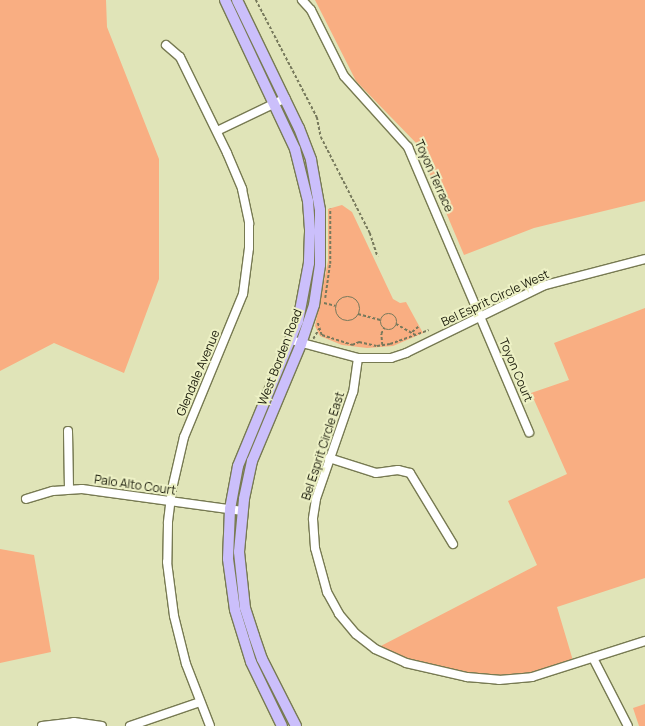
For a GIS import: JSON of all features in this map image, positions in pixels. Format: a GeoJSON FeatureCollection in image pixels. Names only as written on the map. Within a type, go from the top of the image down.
{"type":"FeatureCollection","features":[{"type":"Feature","properties":{"kind":"main road","name":"West Borden Road"},"geometry":{"type":"LineString","coordinates":[[225,0],[295,148],[308,202],[310,232],[303,301],[291,340],[238,466],[230,510],[228,559],[235,610],[251,662],[282,726]]}},
{"type":"Feature","properties":{"kind":"main road","name":"West Borden Road"},"geometry":{"type":"LineString","coordinates":[[237,0],[286,98],[311,160],[320,210],[321,235],[317,287],[301,344],[252,461],[242,511],[239,552],[246,608],[262,659],[296,726]]}},
{"type":"Feature","properties":{"kind":"street","name":"Toyon Terrace"},"geometry":{"type":"LineString","coordinates":[[302,0],[311,10],[344,76],[408,147],[481,317]]}},
{"type":"Feature","properties":{"kind":"street","name":"Glendale Avenue"},"geometry":{"type":"LineString","coordinates":[[166,45],[180,57],[217,131],[236,174],[249,223],[248,270],[236,315],[184,437],[170,502],[167,562],[174,616],[186,664],[210,726]]}},
{"type":"Feature","properties":{"kind":"street"},"geometry":{"type":"LineString","coordinates":[[217,131],[286,98]]}},
{"type":"Feature","properties":{"kind":"street","name":"Bel Esprit Circle West"},"geometry":{"type":"LineString","coordinates":[[291,340],[301,344],[358,358],[391,358],[406,353],[545,285],[645,259]]}},
{"type":"Feature","properties":{"kind":"street","name":"Toyon Court"},"geometry":{"type":"LineString","coordinates":[[481,317],[529,432]]}},
{"type":"Feature","properties":{"kind":"street","name":"Bel Esprit Circle East"},"geometry":{"type":"LineString","coordinates":[[358,358],[353,392],[316,498],[314,519],[315,548],[327,592],[339,614],[356,634],[375,649],[406,663],[467,677],[499,680],[532,677],[645,641]]}},
{"type":"Feature","properties":{"kind":"street"},"geometry":{"type":"LineString","coordinates":[[68,431],[69,489]]}},
{"type":"Feature","properties":{"kind":"street"},"geometry":{"type":"LineString","coordinates":[[330,458],[376,473],[398,470],[410,473],[453,544]]}},
{"type":"Feature","properties":{"kind":"street","name":"Palo Alto Court"},"geometry":{"type":"LineString","coordinates":[[26,499],[69,489],[242,511]]}},
{"type":"Feature","properties":{"kind":"street"},"geometry":{"type":"LineString","coordinates":[[593,658],[628,726]]}},
{"type":"Feature","properties":{"kind":"street"},"geometry":{"type":"LineString","coordinates":[[130,726],[200,702]]}},
{"type":"Feature","properties":{"kind":"street"},"geometry":{"type":"LineString","coordinates":[[42,726],[74,722],[102,726]]}},
{"type":"Feature","properties":{"kind":"path"},"geometry":{"type":"LineString","coordinates":[[256,0],[317,117],[321,137],[370,233],[378,256]]}},
{"type":"Feature","properties":{"kind":"path"},"geometry":{"type":"LineString","coordinates":[[323,307],[330,264],[330,209]]}},
{"type":"Feature","properties":{"kind":"path"},"geometry":{"type":"LineString","coordinates":[[352,298],[359,305],[358,314],[352,320],[344,320],[337,314],[336,306],[341,299],[352,298]]}},
{"type":"Feature","properties":{"kind":"path"},"geometry":{"type":"LineString","coordinates":[[324,303],[336,306]]}},
{"type":"Feature","properties":{"kind":"path"},"geometry":{"type":"LineString","coordinates":[[358,314],[381,320]]}},
{"type":"Feature","properties":{"kind":"path"},"geometry":{"type":"LineString","coordinates":[[381,320],[385,315],[391,314],[396,318],[396,324],[392,330],[384,328]]}},
{"type":"Feature","properties":{"kind":"path"},"geometry":{"type":"LineString","coordinates":[[320,318],[318,327],[323,335],[352,345],[359,342],[382,345],[429,330]]}},
{"type":"Feature","properties":{"kind":"path"},"geometry":{"type":"LineString","coordinates":[[381,320],[384,328],[382,345]]}},
{"type":"Feature","properties":{"kind":"path"},"geometry":{"type":"LineString","coordinates":[[396,324],[415,335]]}},
{"type":"Feature","properties":{"kind":"path"},"geometry":{"type":"LineString","coordinates":[[412,332],[418,326]]}},
{"type":"Feature","properties":{"kind":"shaded area"},"geometry":{"type":"Polygon","coordinates":[[[0,0],[106,0],[107,27],[159,159],[159,279],[124,373],[54,343],[0,371],[0,0]]]}},
{"type":"Feature","properties":{"kind":"shaded area"},"geometry":{"type":"Polygon","coordinates":[[[315,0],[645,0],[645,201],[534,228],[464,255],[417,144],[356,81],[315,0]]]}},
{"type":"Feature","properties":{"kind":"shaded area"},"geometry":{"type":"Polygon","coordinates":[[[342,205],[352,212],[393,299],[400,303],[406,302],[423,333],[393,346],[367,348],[342,345],[320,336],[315,326],[328,261],[328,209],[342,205]]]}},
{"type":"Feature","properties":{"kind":"shaded area"},"geometry":{"type":"Polygon","coordinates":[[[645,308],[645,578],[557,607],[574,664],[499,680],[406,663],[375,649],[537,565],[508,501],[567,474],[531,393],[569,380],[554,343],[645,308]]]}},
{"type":"Feature","properties":{"kind":"shaded area"},"geometry":{"type":"Polygon","coordinates":[[[0,549],[34,555],[51,652],[0,663],[0,549]]]}},
{"type":"Feature","properties":{"kind":"shaded area"},"geometry":{"type":"Polygon","coordinates":[[[645,704],[645,726],[639,726],[633,708],[645,704]]]}}]}
